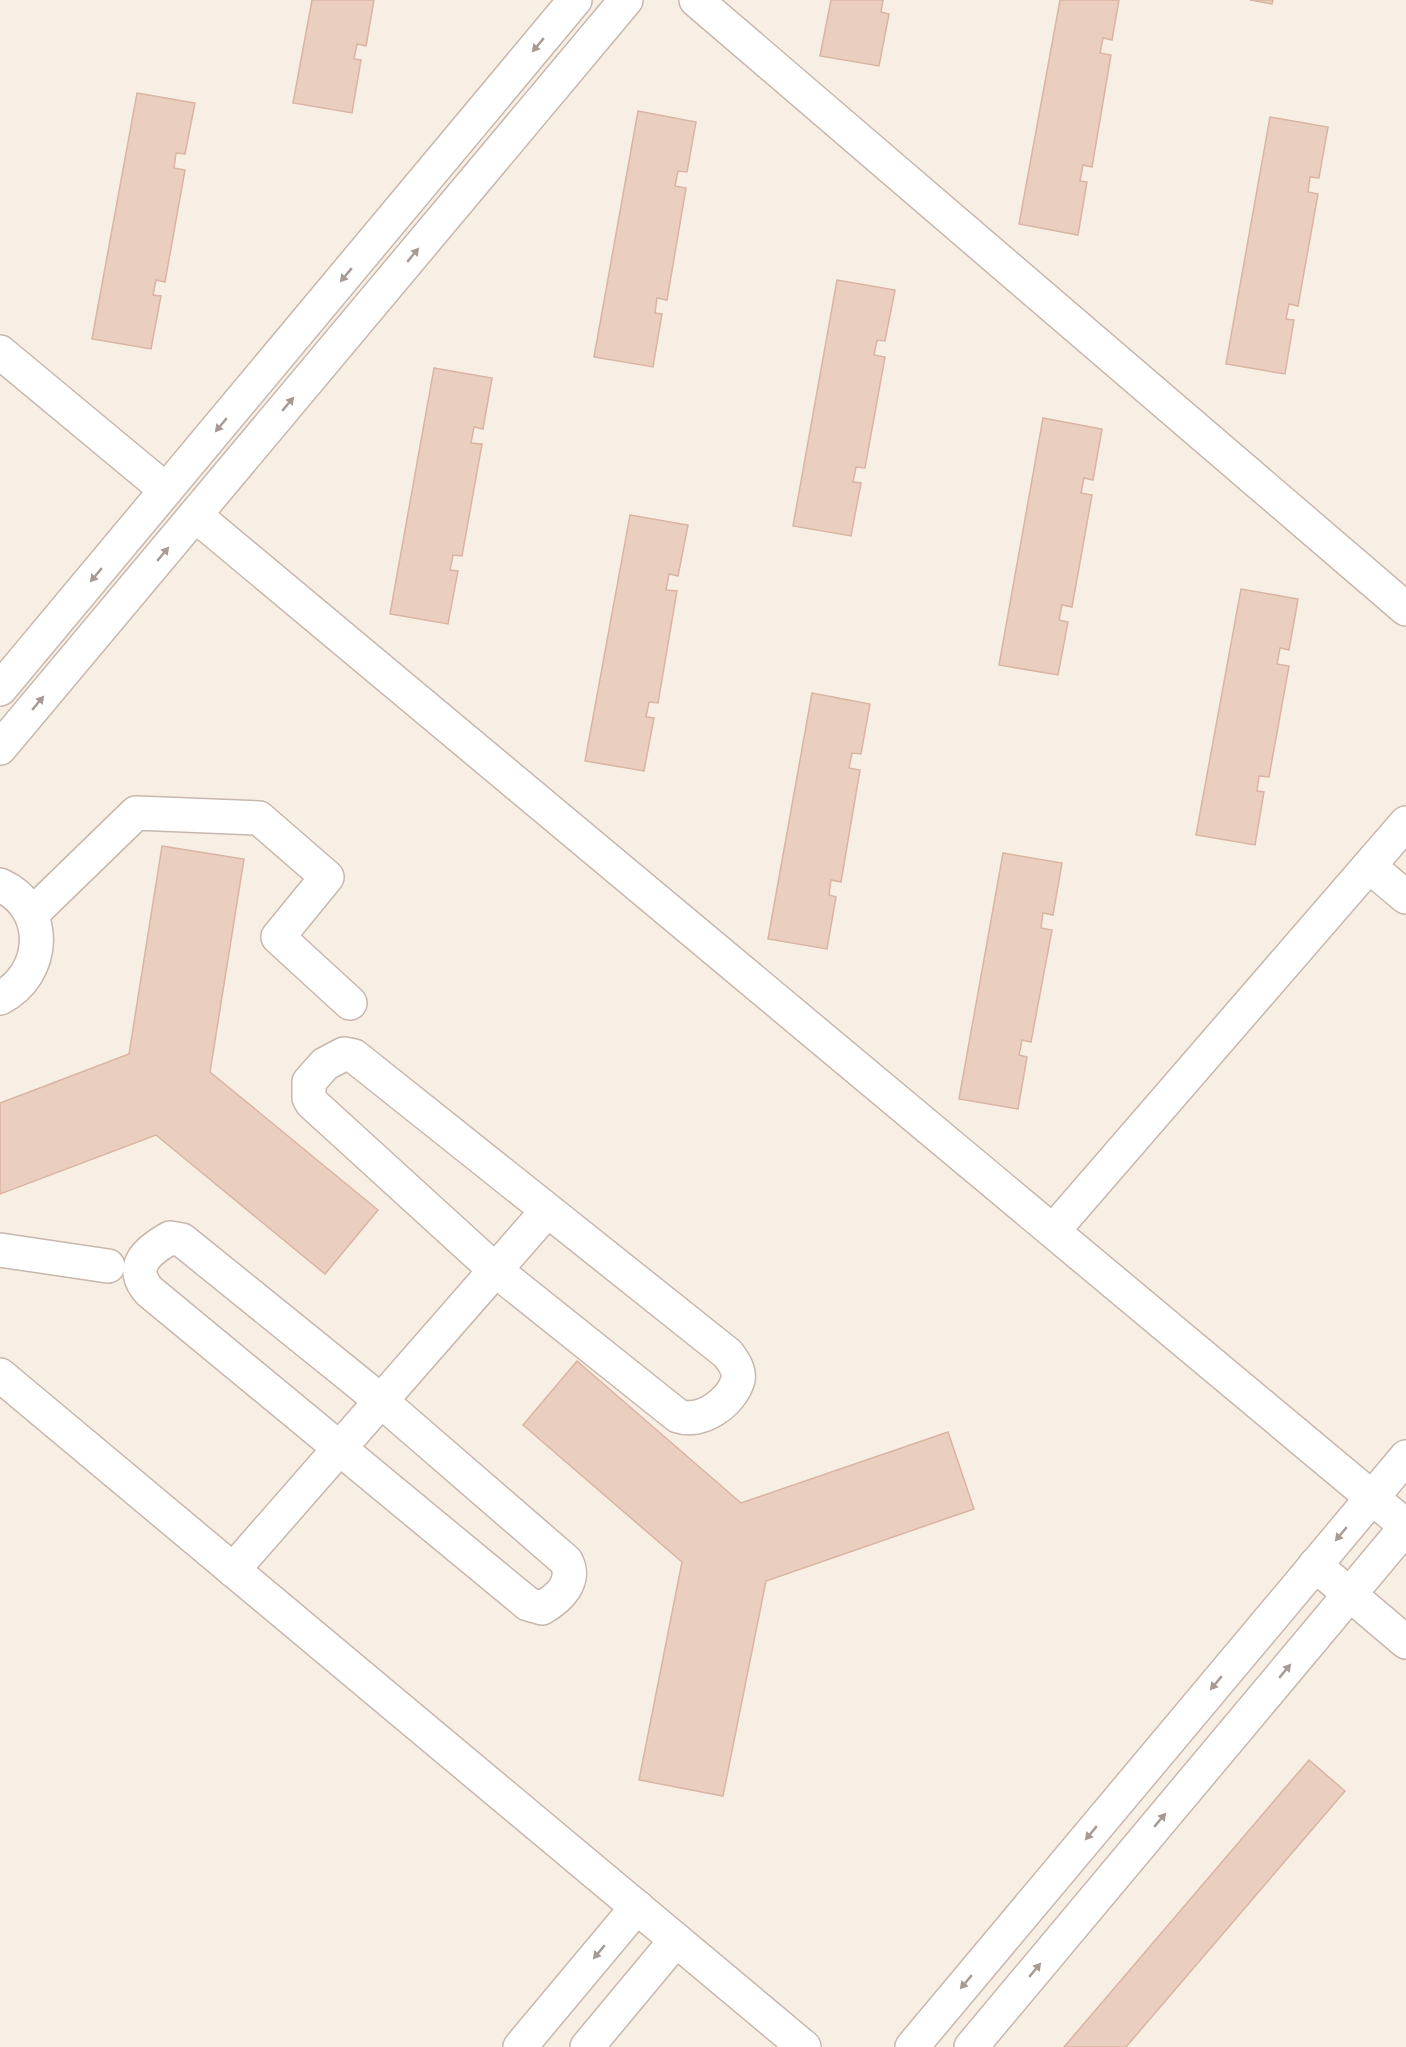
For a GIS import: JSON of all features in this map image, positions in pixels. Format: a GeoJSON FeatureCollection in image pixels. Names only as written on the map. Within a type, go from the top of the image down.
{"type":"FeatureCollection","features":[{"type":"Feature","properties":{"kind":"street"},"geometry":{"type":"LineString","coordinates":[[0,689],[575,0]]}},
{"type":"Feature","properties":{"kind":"street"},"geometry":{"type":"LineString","coordinates":[[0,748],[626,0]]}},
{"type":"Feature","properties":{"kind":"street"},"geometry":{"type":"LineString","coordinates":[[696,0],[1406,609]]}},
{"type":"Feature","properties":{"kind":"street"},"geometry":{"type":"LineString","coordinates":[[0,352],[1406,1527],[971,2047]]}},
{"type":"Feature","properties":{"kind":"street"},"geometry":{"type":"LineString","coordinates":[[32,914],[136,813],[259,818],[327,877],[278,937],[350,1003]]}},
{"type":"Feature","properties":{"kind":"street"},"geometry":{"type":"LineString","coordinates":[[1053,1231],[1406,823]]}},
{"type":"Feature","properties":{"kind":"street"},"geometry":{"type":"LineString","coordinates":[[1369,866],[1406,897]]}},
{"type":"Feature","properties":{"kind":"street"},"geometry":{"type":"LineString","coordinates":[[0,885],[22,900],[32,914],[37,931],[38,949],[33,966],[24,981],[0,998]]}},
{"type":"Feature","properties":{"kind":"street"},"geometry":{"type":"LineString","coordinates":[[344,1054],[354,1056],[547,1211],[728,1354],[738,1372],[738,1380],[730,1393],[709,1413],[697,1418],[678,1416],[494,1269],[312,1103],[309,1098],[309,1082],[316,1072],[336,1056],[344,1054]]}},
{"type":"Feature","properties":{"kind":"street"},"geometry":{"type":"LineString","coordinates":[[233,1570],[547,1211]]}},
{"type":"Feature","properties":{"kind":"street"},"geometry":{"type":"LineString","coordinates":[[170,1238],[182,1240],[380,1400],[566,1561],[570,1568],[567,1585],[553,1602],[542,1608],[528,1604],[149,1291],[140,1281],[138,1273],[151,1252],[170,1238]]}},
{"type":"Feature","properties":{"kind":"street"},"geometry":{"type":"LineString","coordinates":[[0,1250],[108,1266]]}},
{"type":"Feature","properties":{"kind":"street"},"geometry":{"type":"LineString","coordinates":[[0,1375],[804,2047]]}},
{"type":"Feature","properties":{"kind":"street"},"geometry":{"type":"LineString","coordinates":[[912,2047],[1406,1457]]}},
{"type":"Feature","properties":{"kind":"street"},"geometry":{"type":"LineString","coordinates":[[1315,1565],[1406,1642]]}},
{"type":"Feature","properties":{"kind":"street"},"geometry":{"type":"LineString","coordinates":[[520,2047],[637,1907]]}},
{"type":"Feature","properties":{"kind":"street"},"geometry":{"type":"LineString","coordinates":[[587,2047],[676,1940]]}},
{"type":"Feature","properties":{"kind":"building"},"geometry":{"type":"Polygon","coordinates":[[[312,0],[374,0],[366,46],[357,44],[354,59],[361,60],[352,113],[293,103],[312,0]]]}},
{"type":"Feature","properties":{"kind":"building"},"geometry":{"type":"Polygon","coordinates":[[[831,0],[883,0],[881,12],[889,14],[879,66],[820,56],[831,0]]]}},
{"type":"Feature","properties":{"kind":"building"},"geometry":{"type":"Polygon","coordinates":[[[1060,0],[1119,0],[1112,40],[1103,38],[1100,53],[1111,55],[1092,167],[1083,165],[1080,181],[1087,182],[1078,235],[1019,224],[1060,0]]]}},
{"type":"Feature","properties":{"kind":"building"},"geometry":{"type":"Polygon","coordinates":[[[1250,0],[1273,0],[1272,4],[1250,0]]]}},
{"type":"Feature","properties":{"kind":"building"},"geometry":{"type":"Polygon","coordinates":[[[137,93],[195,103],[185,154],[176,153],[174,168],[185,170],[165,282],[156,280],[153,295],[161,296],[151,349],[92,339],[137,93]]]}},
{"type":"Feature","properties":{"kind":"building"},"geometry":{"type":"Polygon","coordinates":[[[638,111],[696,122],[687,172],[678,171],[675,186],[686,188],[667,300],[657,298],[655,313],[662,314],[653,367],[594,357],[638,111]]]}},
{"type":"Feature","properties":{"kind":"building"},"geometry":{"type":"Polygon","coordinates":[[[1270,117],[1328,127],[1319,178],[1310,177],[1308,192],[1318,194],[1298,306],[1289,304],[1286,319],[1294,320],[1285,374],[1226,364],[1270,117]]]}},
{"type":"Feature","properties":{"kind":"building"},"geometry":{"type":"Polygon","coordinates":[[[837,280],[895,290],[885,341],[877,340],[874,355],[885,357],[865,468],[856,467],[853,482],[861,483],[851,536],[793,526],[837,280]]]}},
{"type":"Feature","properties":{"kind":"building"},"geometry":{"type":"Polygon","coordinates":[[[434,368],[492,378],[483,429],[474,427],[471,443],[482,444],[462,556],[453,555],[450,570],[458,571],[448,624],[390,614],[434,368]]]}},
{"type":"Feature","properties":{"kind":"building"},"geometry":{"type":"Polygon","coordinates":[[[1043,418],[1102,429],[1093,480],[1084,478],[1081,493],[1092,495],[1072,607],[1062,605],[1059,620],[1068,622],[1058,675],[999,665],[1043,418]]]}},
{"type":"Feature","properties":{"kind":"building"},"geometry":{"type":"Polygon","coordinates":[[[630,515],[688,525],[678,576],[669,574],[666,590],[677,591],[658,703],[649,702],[646,717],[654,718],[644,771],[585,761],[630,515]]]}},
{"type":"Feature","properties":{"kind":"building"},"geometry":{"type":"Polygon","coordinates":[[[1241,589],[1298,599],[1289,650],[1280,648],[1277,664],[1289,666],[1269,777],[1259,776],[1257,791],[1264,792],[1255,845],[1196,835],[1241,589]]]}},
{"type":"Feature","properties":{"kind":"building"},"geometry":{"type":"Polygon","coordinates":[[[812,693],[870,704],[861,754],[852,753],[849,768],[860,770],[841,882],[831,880],[829,895],[836,897],[827,949],[768,939],[812,693]]]}},
{"type":"Feature","properties":{"kind":"building"},"geometry":{"type":"Polygon","coordinates":[[[162,846],[244,859],[210,1072],[378,1210],[325,1274],[156,1135],[0,1194],[0,1103],[129,1054],[162,846]]]}},
{"type":"Feature","properties":{"kind":"building"},"geometry":{"type":"Polygon","coordinates":[[[1003,853],[1062,863],[1053,915],[1043,913],[1041,928],[1052,930],[1031,1042],[1022,1040],[1019,1055],[1027,1057],[1018,1109],[959,1099],[1003,853]]]}},
{"type":"Feature","properties":{"kind":"building"},"geometry":{"type":"Polygon","coordinates":[[[577,1361],[741,1503],[948,1432],[974,1509],[766,1581],[723,1796],[639,1780],[682,1562],[523,1425],[577,1361]]]}},
{"type":"Feature","properties":{"kind":"building"},"geometry":{"type":"Polygon","coordinates":[[[1309,1760],[1345,1791],[1126,2047],[1064,2047],[1309,1760]]]}}]}
